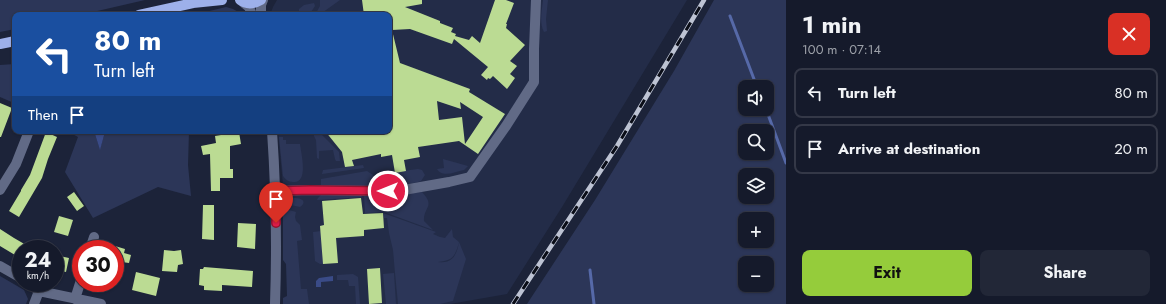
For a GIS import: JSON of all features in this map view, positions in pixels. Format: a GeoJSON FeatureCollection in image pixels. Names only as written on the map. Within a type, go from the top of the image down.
{"type":"FeatureCollection","features":[{"type":"Feature","properties":{"kind":"main road"},"geometry":{"type":"LineString","coordinates":[[152,12],[196,2],[222,0]]}},
{"type":"Feature","properties":{"kind":"main road"},"geometry":{"type":"LineString","coordinates":[[241,1],[252,4],[262,0]]}},
{"type":"Feature","properties":{"kind":"main road"},"geometry":{"type":"LineString","coordinates":[[0,44],[12,41]]}},
{"type":"Feature","properties":{"kind":"street"},"geometry":{"type":"LineString","coordinates":[[261,12],[262,0]]}},
{"type":"Feature","properties":{"kind":"street"},"geometry":{"type":"LineString","coordinates":[[269,223],[271,195],[272,191],[276,190],[398,191],[470,177],[506,126],[534,82],[536,0]]}},
{"type":"Feature","properties":{"kind":"street"},"geometry":{"type":"LineString","coordinates":[[241,1],[249,7],[251,12]]}},
{"type":"Feature","properties":{"kind":"street"},"geometry":{"type":"LineString","coordinates":[[0,190],[16,164],[28,134]]}},
{"type":"Feature","properties":{"kind":"street"},"geometry":{"type":"LineString","coordinates":[[266,134],[271,304]]}},
{"type":"Feature","properties":{"kind":"street"},"geometry":{"type":"LineString","coordinates":[[271,304],[276,275],[276,190],[272,134]]}},
{"type":"Feature","properties":{"kind":"street"},"geometry":{"type":"LineString","coordinates":[[0,266],[12,273]]}},
{"type":"Feature","properties":{"kind":"street"},"geometry":{"type":"LineString","coordinates":[[34,304],[39,292]]}},
{"type":"Feature","properties":{"kind":"street"},"geometry":{"type":"LineString","coordinates":[[44,292],[101,304]]}},
{"type":"Feature","properties":{"kind":"street"},"geometry":{"type":"LineString","coordinates":[[75,299],[77,292]]}},
{"type":"Feature","properties":{"kind":"shaded area"},"geometry":{"type":"Polygon","coordinates":[[[0,0],[145,0],[93,12],[12,12],[12,30],[0,32],[0,0]]]}},
{"type":"Feature","properties":{"kind":"shaded area"},"geometry":{"type":"Polygon","coordinates":[[[277,0],[687,0],[562,207],[507,294],[450,304],[289,304],[285,207],[278,134],[392,134],[392,12],[271,12],[277,0]]]}},
{"type":"Feature","properties":{"kind":"shaded area"},"geometry":{"type":"Polygon","coordinates":[[[320,0],[340,0],[323,12],[317,12],[320,6],[320,0]]]}},
{"type":"Feature","properties":{"kind":"shaded area"},"geometry":{"type":"Polygon","coordinates":[[[543,0],[548,0],[546,19],[547,31],[544,32],[541,21],[543,0]]]}},
{"type":"Feature","properties":{"kind":"shaded area"},"geometry":{"type":"Polygon","coordinates":[[[714,0],[786,0],[786,304],[527,304],[595,200],[674,71],[714,0]]]}},
{"type":"Feature","properties":{"kind":"shaded area"},"geometry":{"type":"Polygon","coordinates":[[[314,3],[315,6],[311,12],[294,12],[299,11],[299,9],[304,5],[314,3]]]}},
{"type":"Feature","properties":{"kind":"shaded area"},"geometry":{"type":"Polygon","coordinates":[[[226,7],[238,12],[205,12],[226,7]]]}},
{"type":"Feature","properties":{"kind":"shaded area"},"geometry":{"type":"Polygon","coordinates":[[[12,64],[12,102],[0,97],[0,65],[12,64]]]}},
{"type":"Feature","properties":{"kind":"shaded area"},"geometry":{"type":"Polygon","coordinates":[[[72,134],[95,134],[100,149],[104,134],[189,134],[188,165],[191,196],[158,187],[93,218],[65,172],[78,137],[72,134]]]}},
{"type":"Feature","properties":{"kind":"shaded area"},"geometry":{"type":"Polygon","coordinates":[[[95,134],[104,134],[100,150],[95,134]]]}},
{"type":"Feature","properties":{"kind":"shaded area"},"geometry":{"type":"Polygon","coordinates":[[[314,134],[321,134],[339,152],[340,161],[336,161],[333,150],[319,151],[319,159],[317,158],[316,140],[314,134]]]}},
{"type":"Feature","properties":{"kind":"shaded area"},"geometry":{"type":"Polygon","coordinates":[[[279,137],[283,137],[283,140],[286,140],[286,144],[300,144],[303,173],[298,181],[290,181],[283,176],[279,137]]]}},
{"type":"Feature","properties":{"kind":"shaded area"},"geometry":{"type":"Polygon","coordinates":[[[443,159],[468,166],[464,170],[445,174],[439,172],[437,169],[444,168],[443,159]]]}},
{"type":"Feature","properties":{"kind":"shaded area"},"geometry":{"type":"Polygon","coordinates":[[[363,165],[364,168],[322,174],[323,170],[363,165]]]}},
{"type":"Feature","properties":{"kind":"shaded area"},"geometry":{"type":"Polygon","coordinates":[[[418,169],[422,170],[425,175],[421,181],[393,186],[389,186],[385,183],[385,178],[388,173],[418,169]]]}},
{"type":"Feature","properties":{"kind":"shaded area"},"geometry":{"type":"Polygon","coordinates":[[[367,171],[373,175],[374,179],[373,183],[368,186],[321,185],[321,179],[367,171]]]}},
{"type":"Feature","properties":{"kind":"shaded area"},"geometry":{"type":"Polygon","coordinates":[[[422,192],[429,204],[424,216],[424,221],[433,230],[384,212],[365,213],[364,195],[422,192]]]}},
{"type":"Feature","properties":{"kind":"shaded area"},"geometry":{"type":"Polygon","coordinates":[[[361,194],[362,197],[317,200],[321,195],[361,194]]]}},
{"type":"Feature","properties":{"kind":"shaded area"},"geometry":{"type":"Polygon","coordinates":[[[294,198],[303,200],[300,207],[291,205],[289,210],[296,212],[296,221],[300,225],[302,240],[297,241],[301,289],[307,289],[309,304],[283,304],[283,298],[287,296],[286,264],[283,260],[283,209],[288,201],[294,198]]]}},
{"type":"Feature","properties":{"kind":"shaded area"},"geometry":{"type":"Polygon","coordinates":[[[383,213],[436,232],[433,234],[445,238],[452,229],[453,237],[459,242],[466,259],[453,301],[440,304],[398,304],[393,250],[387,218],[384,218],[383,213]],[[453,257],[438,262],[443,262],[451,260],[453,257]]]}},
{"type":"Feature","properties":{"kind":"shaded area"},"geometry":{"type":"Polygon","coordinates":[[[321,231],[323,264],[315,261],[313,232],[321,231]]]}},
{"type":"Feature","properties":{"kind":"shaded area"},"geometry":{"type":"Polygon","coordinates":[[[394,273],[396,304],[386,304],[383,274],[394,273]]]}},
{"type":"Feature","properties":{"kind":"shaded area"},"geometry":{"type":"Polygon","coordinates":[[[353,274],[358,277],[360,304],[356,304],[355,286],[349,286],[348,280],[337,280],[337,275],[353,274]]]}},
{"type":"Feature","properties":{"kind":"shaded area"},"geometry":{"type":"Polygon","coordinates":[[[0,276],[12,283],[12,292],[25,292],[28,299],[26,304],[0,304],[0,276]]]}},
{"type":"Feature","properties":{"kind":"shaded area"},"geometry":{"type":"Polygon","coordinates":[[[333,276],[333,281],[321,282],[321,287],[316,287],[316,281],[319,278],[333,276]]]}},
{"type":"Feature","properties":{"kind":"building"},"geometry":{"type":"Polygon","coordinates":[[[362,0],[422,0],[422,4],[405,7],[440,21],[440,23],[453,28],[451,32],[456,34],[455,36],[469,40],[472,36],[480,43],[495,0],[506,0],[514,3],[506,24],[506,28],[525,45],[510,61],[517,66],[510,74],[515,78],[507,89],[493,76],[487,80],[481,75],[488,67],[454,39],[452,44],[410,29],[392,30],[392,12],[364,12],[362,0]]]}},
{"type":"Feature","properties":{"kind":"building"},"geometry":{"type":"Polygon","coordinates":[[[392,30],[400,63],[470,89],[469,92],[505,114],[478,154],[459,141],[418,147],[420,157],[404,160],[406,171],[395,173],[392,155],[381,157],[381,154],[352,160],[354,166],[345,167],[342,152],[327,134],[392,134],[392,30]],[[437,101],[439,120],[462,117],[465,144],[483,117],[460,102],[461,109],[437,101]]]}},
{"type":"Feature","properties":{"kind":"building"},"geometry":{"type":"Polygon","coordinates":[[[0,103],[12,108],[1,137],[0,137],[0,103]]]}},
{"type":"Feature","properties":{"kind":"building"},"geometry":{"type":"Polygon","coordinates":[[[45,134],[50,134],[57,137],[42,178],[19,217],[9,211],[30,175],[45,134]]]}},
{"type":"Feature","properties":{"kind":"building"},"geometry":{"type":"Polygon","coordinates":[[[239,134],[241,144],[230,146],[230,169],[233,169],[233,178],[220,178],[220,191],[211,191],[210,154],[203,155],[201,146],[216,143],[215,136],[239,134]]]}},
{"type":"Feature","properties":{"kind":"building"},"geometry":{"type":"Polygon","coordinates":[[[74,192],[84,206],[77,211],[67,197],[74,192]]]}},
{"type":"Feature","properties":{"kind":"building"},"geometry":{"type":"Polygon","coordinates":[[[361,198],[363,214],[383,213],[384,228],[364,230],[364,236],[336,238],[338,263],[323,264],[320,226],[324,225],[322,201],[361,198]]]}},
{"type":"Feature","properties":{"kind":"building"},"geometry":{"type":"Polygon","coordinates":[[[203,205],[214,205],[214,240],[202,239],[203,205]]]}},
{"type":"Feature","properties":{"kind":"building"},"geometry":{"type":"Polygon","coordinates":[[[59,216],[73,220],[68,236],[54,232],[59,216]]]}},
{"type":"Feature","properties":{"kind":"building"},"geometry":{"type":"Polygon","coordinates":[[[238,223],[256,224],[255,249],[237,247],[238,223]]]}},
{"type":"Feature","properties":{"kind":"building"},"geometry":{"type":"Polygon","coordinates":[[[0,229],[17,240],[12,240],[12,253],[0,246],[0,229]]]}},
{"type":"Feature","properties":{"kind":"building"},"geometry":{"type":"Polygon","coordinates":[[[164,250],[181,250],[183,264],[178,265],[177,272],[162,271],[164,250]]]}},
{"type":"Feature","properties":{"kind":"building"},"geometry":{"type":"Polygon","coordinates":[[[124,253],[131,255],[129,263],[124,262],[124,253]]]}},
{"type":"Feature","properties":{"kind":"building"},"geometry":{"type":"Polygon","coordinates":[[[64,257],[69,258],[66,272],[64,271],[64,257]]]}},
{"type":"Feature","properties":{"kind":"building"},"geometry":{"type":"Polygon","coordinates":[[[204,267],[253,271],[252,287],[222,285],[222,291],[204,290],[204,286],[199,285],[200,269],[203,269],[204,267]]]}},
{"type":"Feature","properties":{"kind":"building"},"geometry":{"type":"Polygon","coordinates":[[[380,268],[382,303],[369,304],[367,269],[380,268]]]}},
{"type":"Feature","properties":{"kind":"building"},"geometry":{"type":"Polygon","coordinates":[[[136,272],[160,278],[156,296],[132,290],[136,272]]]}},
{"type":"Feature","properties":{"kind":"waterway"},"geometry":{"type":"LineString","coordinates":[[730,16],[754,80]]}},
{"type":"Feature","properties":{"kind":"waterway"},"geometry":{"type":"LineString","coordinates":[[769,116],[786,163]]}},
{"type":"Feature","properties":{"kind":"waterway"},"geometry":{"type":"LineString","coordinates":[[590,270],[594,304]]}},
{"type":"Feature","properties":{"kind":"railway"},"geometry":{"type":"LineString","coordinates":[[513,304],[617,146],[704,0]]}},
{"type":"Feature","properties":{"kind":"route"},"geometry":{"type":"LineString","coordinates":[[276,223],[276,191],[388,191]]}}]}
